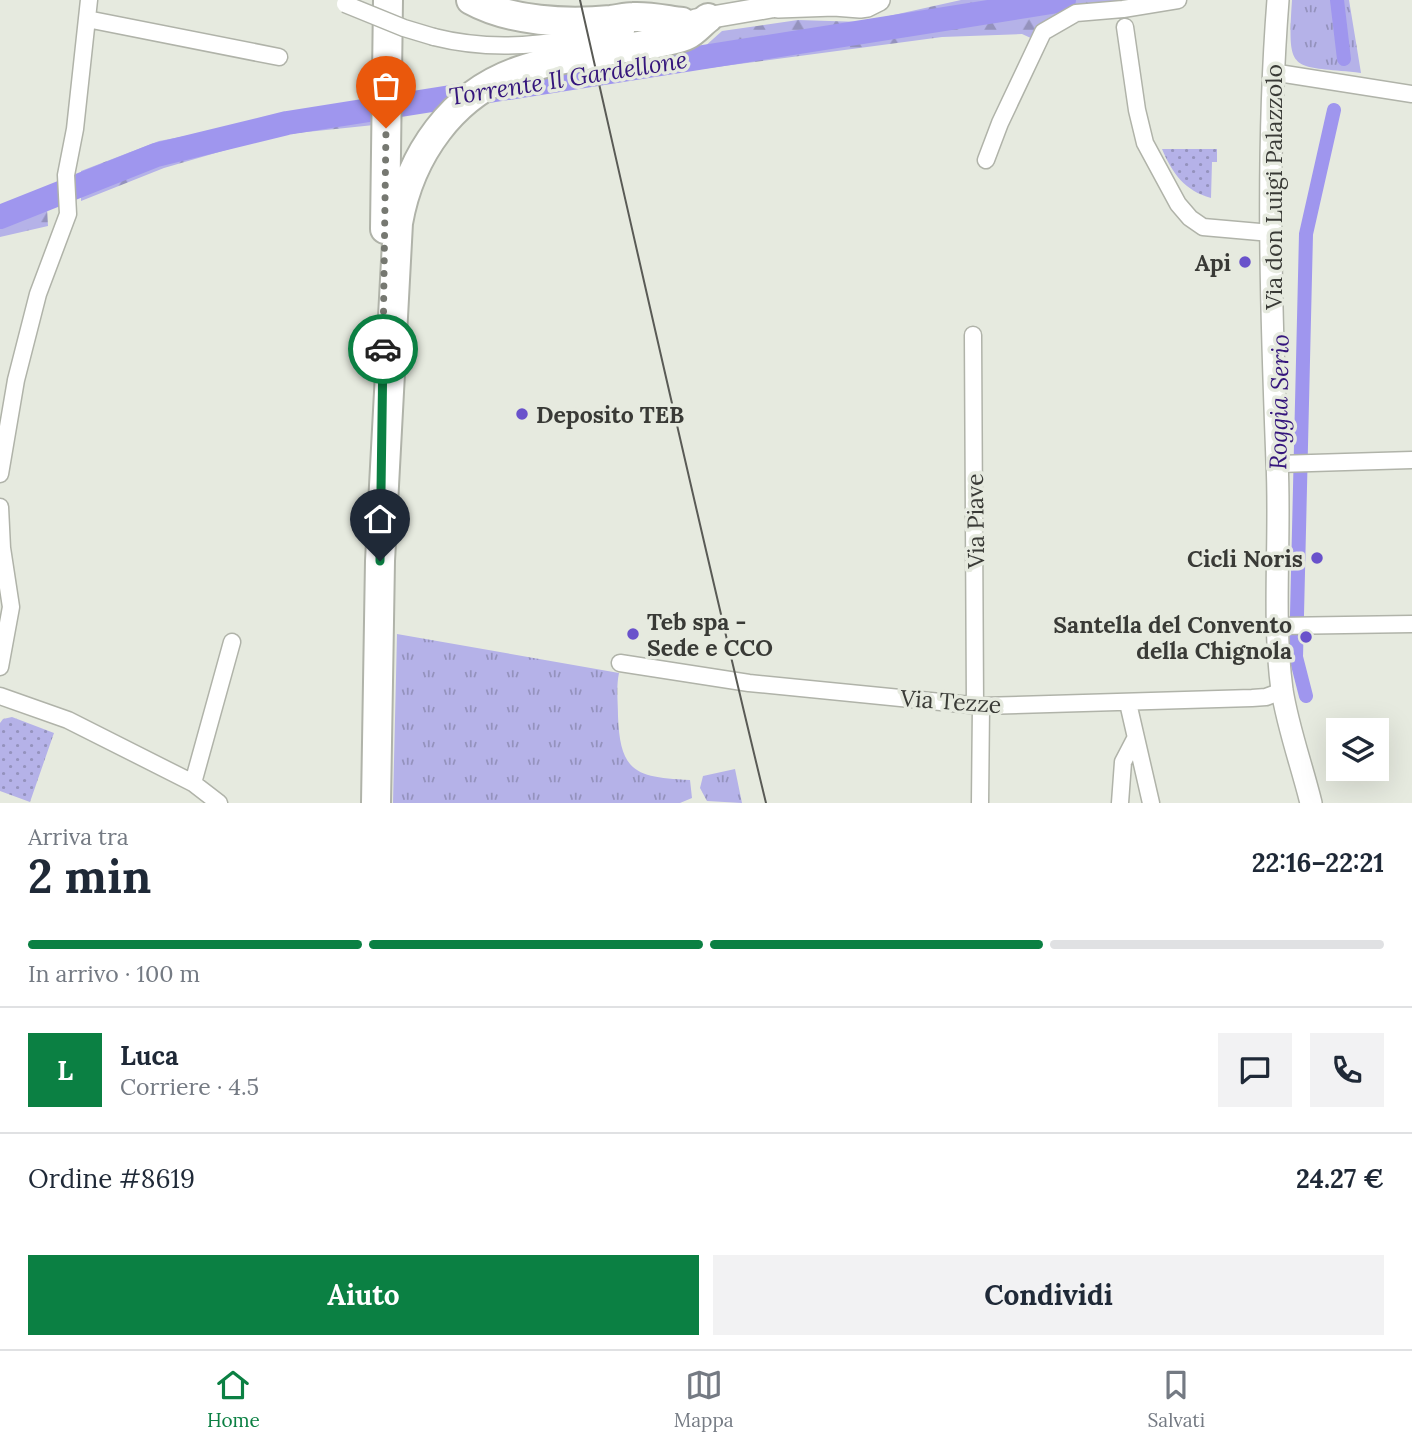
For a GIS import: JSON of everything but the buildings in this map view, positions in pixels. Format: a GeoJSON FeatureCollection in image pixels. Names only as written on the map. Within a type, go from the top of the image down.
{"type":"FeatureCollection","features":[{"type":"Feature","properties":{"kind":"highway"},"geometry":{"type":"LineString","coordinates":[[376,803],[388,0]]}},
{"type":"Feature","properties":{"kind":"highway"},"geometry":{"type":"LineString","coordinates":[[380,561],[398,223],[402,204],[426,145],[449,116],[489,85],[541,65],[686,36],[695,20],[634,17],[584,21],[544,19],[510,14],[471,0]]}},
{"type":"Feature","properties":{"kind":"street"},"geometry":{"type":"LineString","coordinates":[[0,474],[16,380],[38,294],[68,214],[66,175],[75,129],[89,0]]}},
{"type":"Feature","properties":{"kind":"street"},"geometry":{"type":"LineString","coordinates":[[771,7],[792,0]]}},
{"type":"Feature","properties":{"kind":"street"},"geometry":{"type":"LineString","coordinates":[[340,2],[434,37],[479,46],[524,46],[771,7],[847,3],[867,6],[879,0]]}},
{"type":"Feature","properties":{"kind":"street"},"geometry":{"type":"LineString","coordinates":[[986,160],[1000,123],[1044,32],[1076,13],[1178,0]]}},
{"type":"Feature","properties":{"kind":"street","name":"Via don Luigi Palazzolo"},"geometry":{"type":"LineString","coordinates":[[1278,0],[1272,72],[1271,233],[1278,464],[1293,626],[1282,691],[1311,803]]}},
{"type":"Feature","properties":{"kind":"street"},"geometry":{"type":"LineString","coordinates":[[87,19],[279,57]]}},
{"type":"Feature","properties":{"kind":"street"},"geometry":{"type":"LineString","coordinates":[[1125,27],[1137,110],[1145,143],[1178,204],[1202,227],[1271,233]]}},
{"type":"Feature","properties":{"kind":"street"},"geometry":{"type":"LineString","coordinates":[[1272,72],[1412,94]]}},
{"type":"Feature","properties":{"kind":"street","name":"Via Piave"},"geometry":{"type":"LineString","coordinates":[[974,335],[980,803]]}},
{"type":"Feature","properties":{"kind":"street"},"geometry":{"type":"LineString","coordinates":[[1278,464],[1412,460]]}},
{"type":"Feature","properties":{"kind":"street"},"geometry":{"type":"LineString","coordinates":[[0,507],[2,548],[11,607],[0,667]]}},
{"type":"Feature","properties":{"kind":"street"},"geometry":{"type":"LineString","coordinates":[[1293,626],[1412,624]]}},
{"type":"Feature","properties":{"kind":"street"},"geometry":{"type":"LineString","coordinates":[[193,783],[232,642]]}},
{"type":"Feature","properties":{"kind":"street","name":"Via Tezze"},"geometry":{"type":"LineString","coordinates":[[620,663],[749,683],[978,706],[1252,698],[1266,697],[1282,691]]}},
{"type":"Feature","properties":{"kind":"street"},"geometry":{"type":"LineString","coordinates":[[0,696],[68,720],[193,783],[219,803]]}},
{"type":"Feature","properties":{"kind":"street"},"geometry":{"type":"LineString","coordinates":[[1128,703],[1151,803]]}},
{"type":"Feature","properties":{"kind":"street"},"geometry":{"type":"LineString","coordinates":[[1120,803],[1123,762],[1135,739]]}},
{"type":"Feature","properties":{"kind":"green space"},"geometry":{"type":"Polygon","coordinates":[[[961,0],[1161,0],[1067,15],[1033,39],[1022,34],[942,37],[603,82],[600,67],[703,48],[722,31],[798,20],[862,22],[961,0]]]}},
{"type":"Feature","properties":{"kind":"green space"},"geometry":{"type":"Polygon","coordinates":[[[1292,0],[1349,0],[1361,73],[1320,69],[1298,62],[1291,42],[1292,0]]]}},
{"type":"Feature","properties":{"kind":"green space"},"geometry":{"type":"Polygon","coordinates":[[[373,101],[374,125],[278,135],[164,168],[81,201],[81,171],[159,141],[373,101]]]}},
{"type":"Feature","properties":{"kind":"green space"},"geometry":{"type":"Polygon","coordinates":[[[1162,149],[1217,149],[1217,162],[1212,162],[1211,198],[1194,191],[1180,180],[1162,149]]]}},
{"type":"Feature","properties":{"kind":"green space"},"geometry":{"type":"Polygon","coordinates":[[[46,190],[48,226],[0,237],[0,214],[46,190]]]}},
{"type":"Feature","properties":{"kind":"green space"},"geometry":{"type":"Polygon","coordinates":[[[397,634],[619,673],[619,735],[628,761],[644,774],[690,780],[692,798],[680,803],[393,803],[397,634]]]}},
{"type":"Feature","properties":{"kind":"green space"},"geometry":{"type":"Polygon","coordinates":[[[12,717],[54,733],[30,802],[0,791],[0,723],[3,719],[12,717]]]}},
{"type":"Feature","properties":{"kind":"green space"},"geometry":{"type":"Polygon","coordinates":[[[735,769],[742,803],[707,801],[700,788],[703,776],[735,769]]]}},
{"type":"Feature","properties":{"kind":"waterway","name":"Torrente Il Gardellone"},"geometry":{"type":"LineString","coordinates":[[0,217],[156,155],[287,123],[1064,0]]}},
{"type":"Feature","properties":{"kind":"waterway","name":"Roggia Serio"},"geometry":{"type":"LineString","coordinates":[[1337,0],[1344,59]]}},
{"type":"Feature","properties":{"kind":"waterway","name":"Roggia Serio"},"geometry":{"type":"LineString","coordinates":[[1306,696],[1296,657],[1306,234],[1334,110]]}},
{"type":"Feature","properties":{"kind":"tram line"},"geometry":{"type":"LineString","coordinates":[[580,0],[766,803]]}},
{"type":"Feature","properties":{"kind":"way so far"},"geometry":{"type":"LineString","coordinates":[[383,349],[386,128]]}},
{"type":"Feature","properties":{"kind":"place","name":"Api"},"geometry":{"type":"Point","coordinates":[1245,262]}},
{"type":"Feature","properties":{"kind":"place","name":"Deposito TEB"},"geometry":{"type":"Point","coordinates":[522,414]}},
{"type":"Feature","properties":{"kind":"place","name":"Cicli Noris"},"geometry":{"type":"Point","coordinates":[1317,558]}},
{"type":"Feature","properties":{"kind":"place","name":"Teb spa - Sede e CCO"},"geometry":{"type":"Point","coordinates":[633,634]}},
{"type":"Feature","properties":{"kind":"place","name":"Santella del Convento della Chignola"},"geometry":{"type":"Point","coordinates":[1306,637]}},
{"type":"Feature","properties":{"kind":"route"},"geometry":{"type":"LineString","coordinates":[[380,561],[383,349]]}}]}
